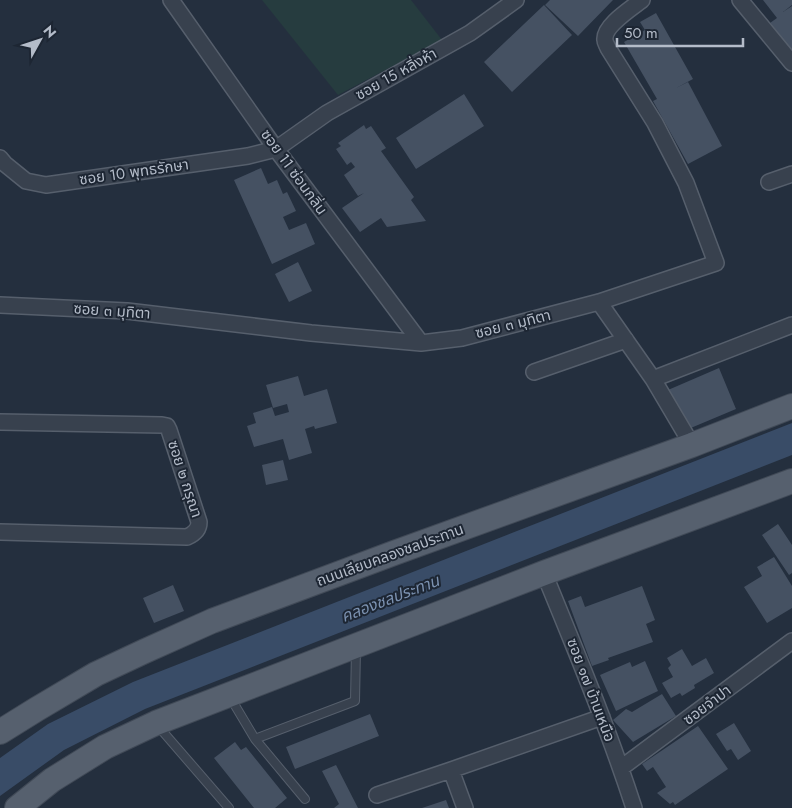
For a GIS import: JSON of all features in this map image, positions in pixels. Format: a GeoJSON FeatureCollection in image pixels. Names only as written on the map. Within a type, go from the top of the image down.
{"type":"FeatureCollection","features":[{"type":"Feature","properties":{"kind":"main road","name":"ถนนเลียบคลองชลประทาน"},"geometry":{"type":"LineString","coordinates":[[0,732],[96,674],[212,621],[692,445],[792,406]]}},
{"type":"Feature","properties":{"kind":"main road"},"geometry":{"type":"LineString","coordinates":[[17,808],[52,780],[105,747],[156,723],[544,573],[792,481]]}},
{"type":"Feature","properties":{"kind":"street","name":"ซอย 11 ซ่อนกลิ่น"},"geometry":{"type":"LineString","coordinates":[[170,0],[276,149],[421,342]]}},
{"type":"Feature","properties":{"kind":"street","name":"ซอย 15 หลิ่งห้า"},"geometry":{"type":"LineString","coordinates":[[276,149],[327,113],[470,33],[516,0]]}},
{"type":"Feature","properties":{"kind":"street","name":"ซอย ๓ มุทิตา"},"geometry":{"type":"LineString","coordinates":[[0,304],[127,311],[311,333],[421,342],[462,338],[599,302],[716,263],[686,183],[655,123],[608,48],[605,40],[608,30],[616,21],[642,0]]}},
{"type":"Feature","properties":{"kind":"street"},"geometry":{"type":"LineString","coordinates":[[740,0],[792,63]]}},
{"type":"Feature","properties":{"kind":"street","name":"ซอย 10 พุทธรักษา"},"geometry":{"type":"LineString","coordinates":[[0,158],[26,181],[46,185],[248,156],[276,149]]}},
{"type":"Feature","properties":{"kind":"street"},"geometry":{"type":"LineString","coordinates":[[769,182],[792,174]]}},
{"type":"Feature","properties":{"kind":"street"},"geometry":{"type":"LineString","coordinates":[[599,302],[652,379],[692,445]]}},
{"type":"Feature","properties":{"kind":"street"},"geometry":{"type":"LineString","coordinates":[[652,379],[792,325]]}},
{"type":"Feature","properties":{"kind":"street"},"geometry":{"type":"LineString","coordinates":[[534,372],[626,340]]}},
{"type":"Feature","properties":{"kind":"street","name":"ซอย ๒ กรุณา"},"geometry":{"type":"LineString","coordinates":[[0,422],[158,424],[167,426],[199,522],[199,527],[193,535],[187,537],[0,532]]}},
{"type":"Feature","properties":{"kind":"street","name":"ซอย ๑๗ บ้านเหนือ"},"geometry":{"type":"LineString","coordinates":[[544,573],[602,717],[634,808]]}},
{"type":"Feature","properties":{"kind":"street","name":"ซอยจำปา"},"geometry":{"type":"LineString","coordinates":[[621,768],[792,642]]}},
{"type":"Feature","properties":{"kind":"street"},"geometry":{"type":"LineString","coordinates":[[376,794],[602,717]]}},
{"type":"Feature","properties":{"kind":"street"},"geometry":{"type":"LineString","coordinates":[[451,770],[465,808]]}},
{"type":"Feature","properties":{"kind":"lane"},"geometry":{"type":"LineString","coordinates":[[255,739],[355,701],[356,647]]}},
{"type":"Feature","properties":{"kind":"lane"},"geometry":{"type":"LineString","coordinates":[[229,695],[255,739],[305,799]]}},
{"type":"Feature","properties":{"kind":"lane"},"geometry":{"type":"LineString","coordinates":[[156,723],[229,808]]}},
{"type":"Feature","properties":{"kind":"green space"},"geometry":{"type":"Polygon","coordinates":[[[262,0],[411,0],[442,40],[338,95],[262,0]]]}},
{"type":"Feature","properties":{"kind":"water","name":"คลองชลประทาน"},"geometry":{"type":"Polygon","coordinates":[[[792,423],[792,455],[145,709],[64,750],[0,796],[0,758],[48,724],[133,682],[792,423]]]}},
{"type":"Feature","properties":{"kind":"building"},"geometry":{"type":"Polygon","coordinates":[[[550,0],[613,0],[578,36],[545,5],[550,0]]]}},
{"type":"Feature","properties":{"kind":"building"},"geometry":{"type":"Polygon","coordinates":[[[763,0],[792,0],[792,5],[783,12],[792,6],[792,52],[770,23],[777,18],[763,0]]]}},
{"type":"Feature","properties":{"kind":"building"},"geometry":{"type":"Polygon","coordinates":[[[544,5],[572,35],[512,92],[484,62],[544,5]]]}},
{"type":"Feature","properties":{"kind":"building"},"geometry":{"type":"Polygon","coordinates":[[[656,13],[693,79],[676,88],[688,82],[722,146],[688,164],[653,101],[657,99],[624,42],[645,30],[640,22],[656,13]]]}},
{"type":"Feature","properties":{"kind":"building"},"geometry":{"type":"Polygon","coordinates":[[[464,94],[484,126],[416,169],[396,138],[464,94]]]}},
{"type":"Feature","properties":{"kind":"building"},"geometry":{"type":"Polygon","coordinates":[[[364,125],[366,129],[371,126],[386,148],[381,151],[414,197],[411,200],[426,221],[387,227],[381,218],[360,232],[342,208],[364,193],[358,196],[344,175],[355,167],[351,162],[347,165],[336,149],[341,146],[338,143],[364,125]]]}},
{"type":"Feature","properties":{"kind":"building"},"geometry":{"type":"Polygon","coordinates":[[[261,168],[268,184],[277,180],[283,194],[287,192],[296,211],[283,217],[289,230],[306,223],[315,244],[272,264],[234,180],[261,168]]]}},
{"type":"Feature","properties":{"kind":"building"},"geometry":{"type":"Polygon","coordinates":[[[298,262],[312,291],[289,302],[275,274],[298,262]]]}},
{"type":"Feature","properties":{"kind":"building"},"geometry":{"type":"Polygon","coordinates":[[[719,368],[736,409],[686,430],[668,390],[719,368]]]}},
{"type":"Feature","properties":{"kind":"building"},"geometry":{"type":"Polygon","coordinates":[[[298,376],[304,396],[327,389],[337,423],[315,429],[314,426],[305,429],[312,453],[289,460],[283,439],[254,447],[247,426],[256,423],[253,413],[272,407],[275,416],[289,412],[287,404],[273,408],[266,385],[298,376]]]}},
{"type":"Feature","properties":{"kind":"building"},"geometry":{"type":"Polygon","coordinates":[[[283,460],[288,480],[266,485],[262,465],[283,460]]]}},
{"type":"Feature","properties":{"kind":"building"},"geometry":{"type":"Polygon","coordinates":[[[778,524],[792,545],[792,573],[789,575],[762,535],[778,524]]]}},
{"type":"Feature","properties":{"kind":"building"},"geometry":{"type":"Polygon","coordinates":[[[774,557],[792,586],[792,608],[767,623],[744,587],[762,576],[757,567],[774,557]]]}},
{"type":"Feature","properties":{"kind":"building"},"geometry":{"type":"Polygon","coordinates":[[[173,585],[184,611],[154,623],[143,598],[173,585]]]}},
{"type":"Feature","properties":{"kind":"building"},"geometry":{"type":"Polygon","coordinates":[[[642,586],[655,620],[646,624],[653,642],[608,658],[609,660],[592,666],[568,601],[581,596],[585,607],[642,586]]]}},
{"type":"Feature","properties":{"kind":"building"},"geometry":{"type":"Polygon","coordinates":[[[682,649],[692,666],[706,658],[714,673],[694,685],[695,688],[682,696],[680,693],[671,698],[662,683],[673,677],[668,668],[671,665],[667,658],[682,649]]]}},
{"type":"Feature","properties":{"kind":"building"},"geometry":{"type":"Polygon","coordinates":[[[645,661],[658,691],[616,711],[600,675],[630,662],[632,667],[645,661]]]}},
{"type":"Feature","properties":{"kind":"building"},"geometry":{"type":"Polygon","coordinates":[[[662,694],[676,716],[633,742],[613,720],[626,709],[632,712],[662,694]]]}},
{"type":"Feature","properties":{"kind":"building"},"geometry":{"type":"Polygon","coordinates":[[[370,714],[379,736],[295,769],[286,747],[370,714]]]}},
{"type":"Feature","properties":{"kind":"building"},"geometry":{"type":"Polygon","coordinates":[[[734,723],[751,751],[738,760],[731,749],[727,751],[716,734],[734,723]]]}},
{"type":"Feature","properties":{"kind":"building"},"geometry":{"type":"Polygon","coordinates":[[[698,726],[728,769],[675,805],[673,802],[670,804],[657,793],[666,787],[653,767],[647,771],[642,764],[698,726]]]}},
{"type":"Feature","properties":{"kind":"building"},"geometry":{"type":"Polygon","coordinates":[[[235,742],[241,750],[246,747],[287,798],[275,808],[254,808],[214,758],[235,742]]]}},
{"type":"Feature","properties":{"kind":"building"},"geometry":{"type":"Polygon","coordinates":[[[336,765],[358,808],[334,808],[339,804],[322,771],[336,765]]]}},
{"type":"Feature","properties":{"kind":"building"},"geometry":{"type":"Polygon","coordinates":[[[446,800],[449,808],[422,808],[446,800]]]}}]}
